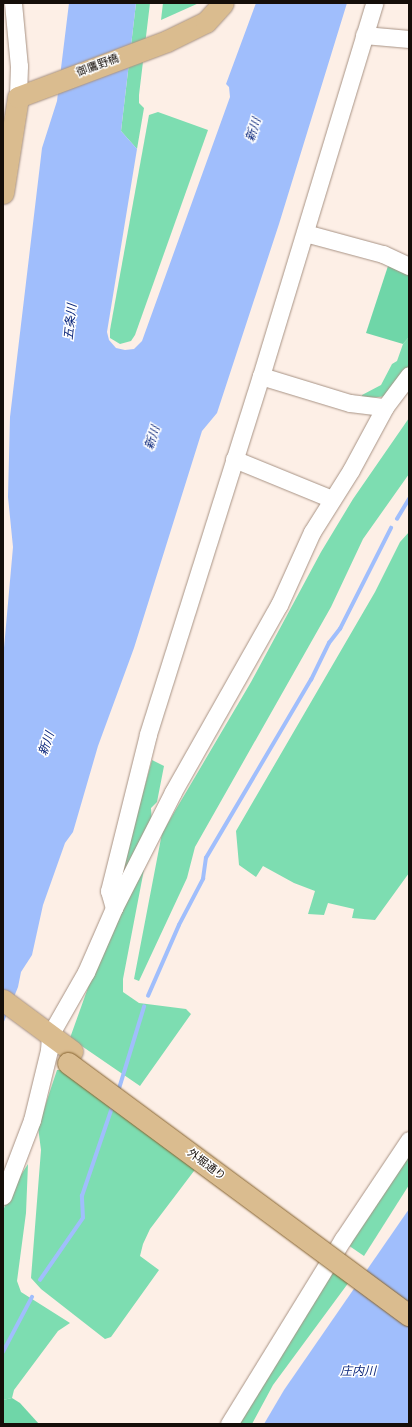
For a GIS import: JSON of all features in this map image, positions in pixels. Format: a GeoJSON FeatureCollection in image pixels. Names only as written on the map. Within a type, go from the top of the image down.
{"type":"FeatureCollection","features":[{"type":"Feature","properties":{"kind":"main road","name":"御鷹野橋"},"geometry":{"type":"LineString","coordinates":[[24,94],[167,41],[206,22],[223,3]]}},
{"type":"Feature","properties":{"kind":"main road"},"geometry":{"type":"LineString","coordinates":[[4,186],[24,94]]}},
{"type":"Feature","properties":{"kind":"main road","name":"外堀通り"},"geometry":{"type":"LineString","coordinates":[[3,1000],[31,1028],[49,1043],[409,1300]]}},
{"type":"Feature","properties":{"kind":"main road","name":"外堀通り"},"geometry":{"type":"LineString","coordinates":[[3,1014],[31,1028]]}},
{"type":"Feature","properties":{"kind":"main road","name":"外堀通り"},"geometry":{"type":"LineString","coordinates":[[70,1057],[409,1315]]}},
{"type":"Feature","properties":{"kind":"street"},"geometry":{"type":"LineString","coordinates":[[3,3],[15,20]]}},
{"type":"Feature","properties":{"kind":"street"},"geometry":{"type":"LineString","coordinates":[[13,3],[19,66],[24,94]]}},
{"type":"Feature","properties":{"kind":"street"},"geometry":{"type":"LineString","coordinates":[[114,908],[109,891],[148,734],[261,376],[374,3]]}},
{"type":"Feature","properties":{"kind":"street"},"geometry":{"type":"LineString","coordinates":[[364,35],[409,39]]}},
{"type":"Feature","properties":{"kind":"street"},"geometry":{"type":"LineString","coordinates":[[305,232],[383,254],[409,266]]}},
{"type":"Feature","properties":{"kind":"street"},"geometry":{"type":"LineString","coordinates":[[3,1196],[32,1120],[49,1043],[86,972],[114,908],[173,792],[279,605],[312,532],[351,470],[384,407],[409,375]]}},
{"type":"Feature","properties":{"kind":"street"},"geometry":{"type":"LineString","coordinates":[[261,376],[323,396],[355,400],[384,407]]}},
{"type":"Feature","properties":{"kind":"street"},"geometry":{"type":"LineString","coordinates":[[234,459],[332,499]]}},
{"type":"Feature","properties":{"kind":"street"},"geometry":{"type":"LineString","coordinates":[[229,1424],[343,1239],[409,1140]]}},
{"type":"Feature","properties":{"kind":"green space"},"geometry":{"type":"Polygon","coordinates":[[[136,3],[150,3],[139,95],[139,103],[144,108],[137,149],[121,131],[136,3]]]}},
{"type":"Feature","properties":{"kind":"green space"},"geometry":{"type":"Polygon","coordinates":[[[163,3],[199,3],[161,20],[163,3]]]}},
{"type":"Feature","properties":{"kind":"green space"},"geometry":{"type":"Polygon","coordinates":[[[158,112],[208,130],[135,335],[131,341],[120,344],[110,338],[110,330],[149,115],[158,112]]]}},
{"type":"Feature","properties":{"kind":"green space"},"geometry":{"type":"Polygon","coordinates":[[[392,261],[409,269],[409,337],[403,344],[366,333],[388,266],[392,261]]]}},
{"type":"Feature","properties":{"kind":"green space"},"geometry":{"type":"Polygon","coordinates":[[[409,337],[409,369],[387,396],[362,399],[362,395],[381,385],[392,364],[397,361],[403,344],[409,337]]]}},
{"type":"Feature","properties":{"kind":"green space"},"geometry":{"type":"Polygon","coordinates":[[[409,418],[409,474],[363,539],[331,607],[195,847],[187,878],[139,981],[134,979],[162,833],[251,682],[321,552],[353,499],[409,418]]]}},
{"type":"Feature","properties":{"kind":"green space"},"geometry":{"type":"Polygon","coordinates":[[[409,532],[409,873],[375,920],[352,918],[354,909],[328,903],[324,915],[308,914],[315,891],[294,883],[263,866],[256,877],[239,865],[236,831],[375,592],[400,542],[409,532]]]}},
{"type":"Feature","properties":{"kind":"green space"},"geometry":{"type":"Polygon","coordinates":[[[152,760],[164,766],[157,802],[151,808],[152,824],[116,889],[152,760]]]}},
{"type":"Feature","properties":{"kind":"green space"},"geometry":{"type":"Polygon","coordinates":[[[146,859],[123,979],[123,992],[139,1003],[186,1009],[191,1014],[140,1086],[70,1038],[90,982],[146,859]]]}},
{"type":"Feature","properties":{"kind":"green space"},"geometry":{"type":"Polygon","coordinates":[[[57,1070],[61,1070],[197,1167],[150,1229],[143,1244],[140,1256],[159,1270],[111,1337],[105,1339],[41,1289],[31,1278],[41,1150],[38,1127],[57,1070]]]}},
{"type":"Feature","properties":{"kind":"green space"},"geometry":{"type":"Polygon","coordinates":[[[409,1145],[409,1185],[364,1256],[345,1243],[409,1145]]]}},
{"type":"Feature","properties":{"kind":"green space"},"geometry":{"type":"Polygon","coordinates":[[[28,1164],[26,1213],[17,1281],[21,1292],[70,1323],[58,1331],[14,1390],[12,1398],[3,1400],[3,1211],[10,1192],[28,1164]]]}},
{"type":"Feature","properties":{"kind":"green space"},"geometry":{"type":"Polygon","coordinates":[[[328,1270],[349,1282],[273,1385],[252,1424],[234,1424],[328,1270]]]}},
{"type":"Feature","properties":{"kind":"green space"},"geometry":{"type":"Polygon","coordinates":[[[12,1398],[20,1403],[39,1424],[3,1424],[3,1400],[12,1398]]]}},
{"type":"Feature","properties":{"kind":"water"},"geometry":{"type":"Polygon","coordinates":[[[69,3],[136,3],[121,131],[137,149],[107,332],[109,340],[116,348],[125,350],[134,349],[142,341],[230,97],[229,87],[226,84],[256,3],[347,3],[279,224],[217,413],[202,431],[134,648],[98,746],[73,832],[65,843],[43,905],[32,955],[21,972],[18,987],[3,1024],[3,659],[13,547],[8,497],[10,417],[42,148],[57,101],[69,3]]]}},
{"type":"Feature","properties":{"kind":"water","name":"庄内川"},"geometry":{"type":"Polygon","coordinates":[[[409,1209],[409,1424],[264,1424],[284,1390],[409,1209]]]}},
{"type":"Feature","properties":{"kind":"waterway"},"geometry":{"type":"LineString","coordinates":[[397,519],[409,499]]}},
{"type":"Feature","properties":{"kind":"waterway"},"geometry":{"type":"LineString","coordinates":[[148,996],[179,925],[203,879],[206,858],[311,680],[329,643],[340,629],[391,528]]}},
{"type":"Feature","properties":{"kind":"waterway"},"geometry":{"type":"LineString","coordinates":[[118,1092],[144,1007]]}},
{"type":"Feature","properties":{"kind":"waterway"},"geometry":{"type":"LineString","coordinates":[[40,1280],[83,1218],[82,1196],[113,1105]]}},
{"type":"Feature","properties":{"kind":"waterway"},"geometry":{"type":"LineString","coordinates":[[3,1352],[32,1297]]}},
{"type":"Feature","properties":{"kind":"water label","name":"新川"},"geometry":{"type":"Point","coordinates":[254,130]}},
{"type":"Feature","properties":{"kind":"water label","name":"五条川"},"geometry":{"type":"Point","coordinates":[71,322]}},
{"type":"Feature","properties":{"kind":"water label","name":"新川"},"geometry":{"type":"Point","coordinates":[153,438]}},
{"type":"Feature","properties":{"kind":"water label","name":"新川"},"geometry":{"type":"Point","coordinates":[47,744]}}]}
